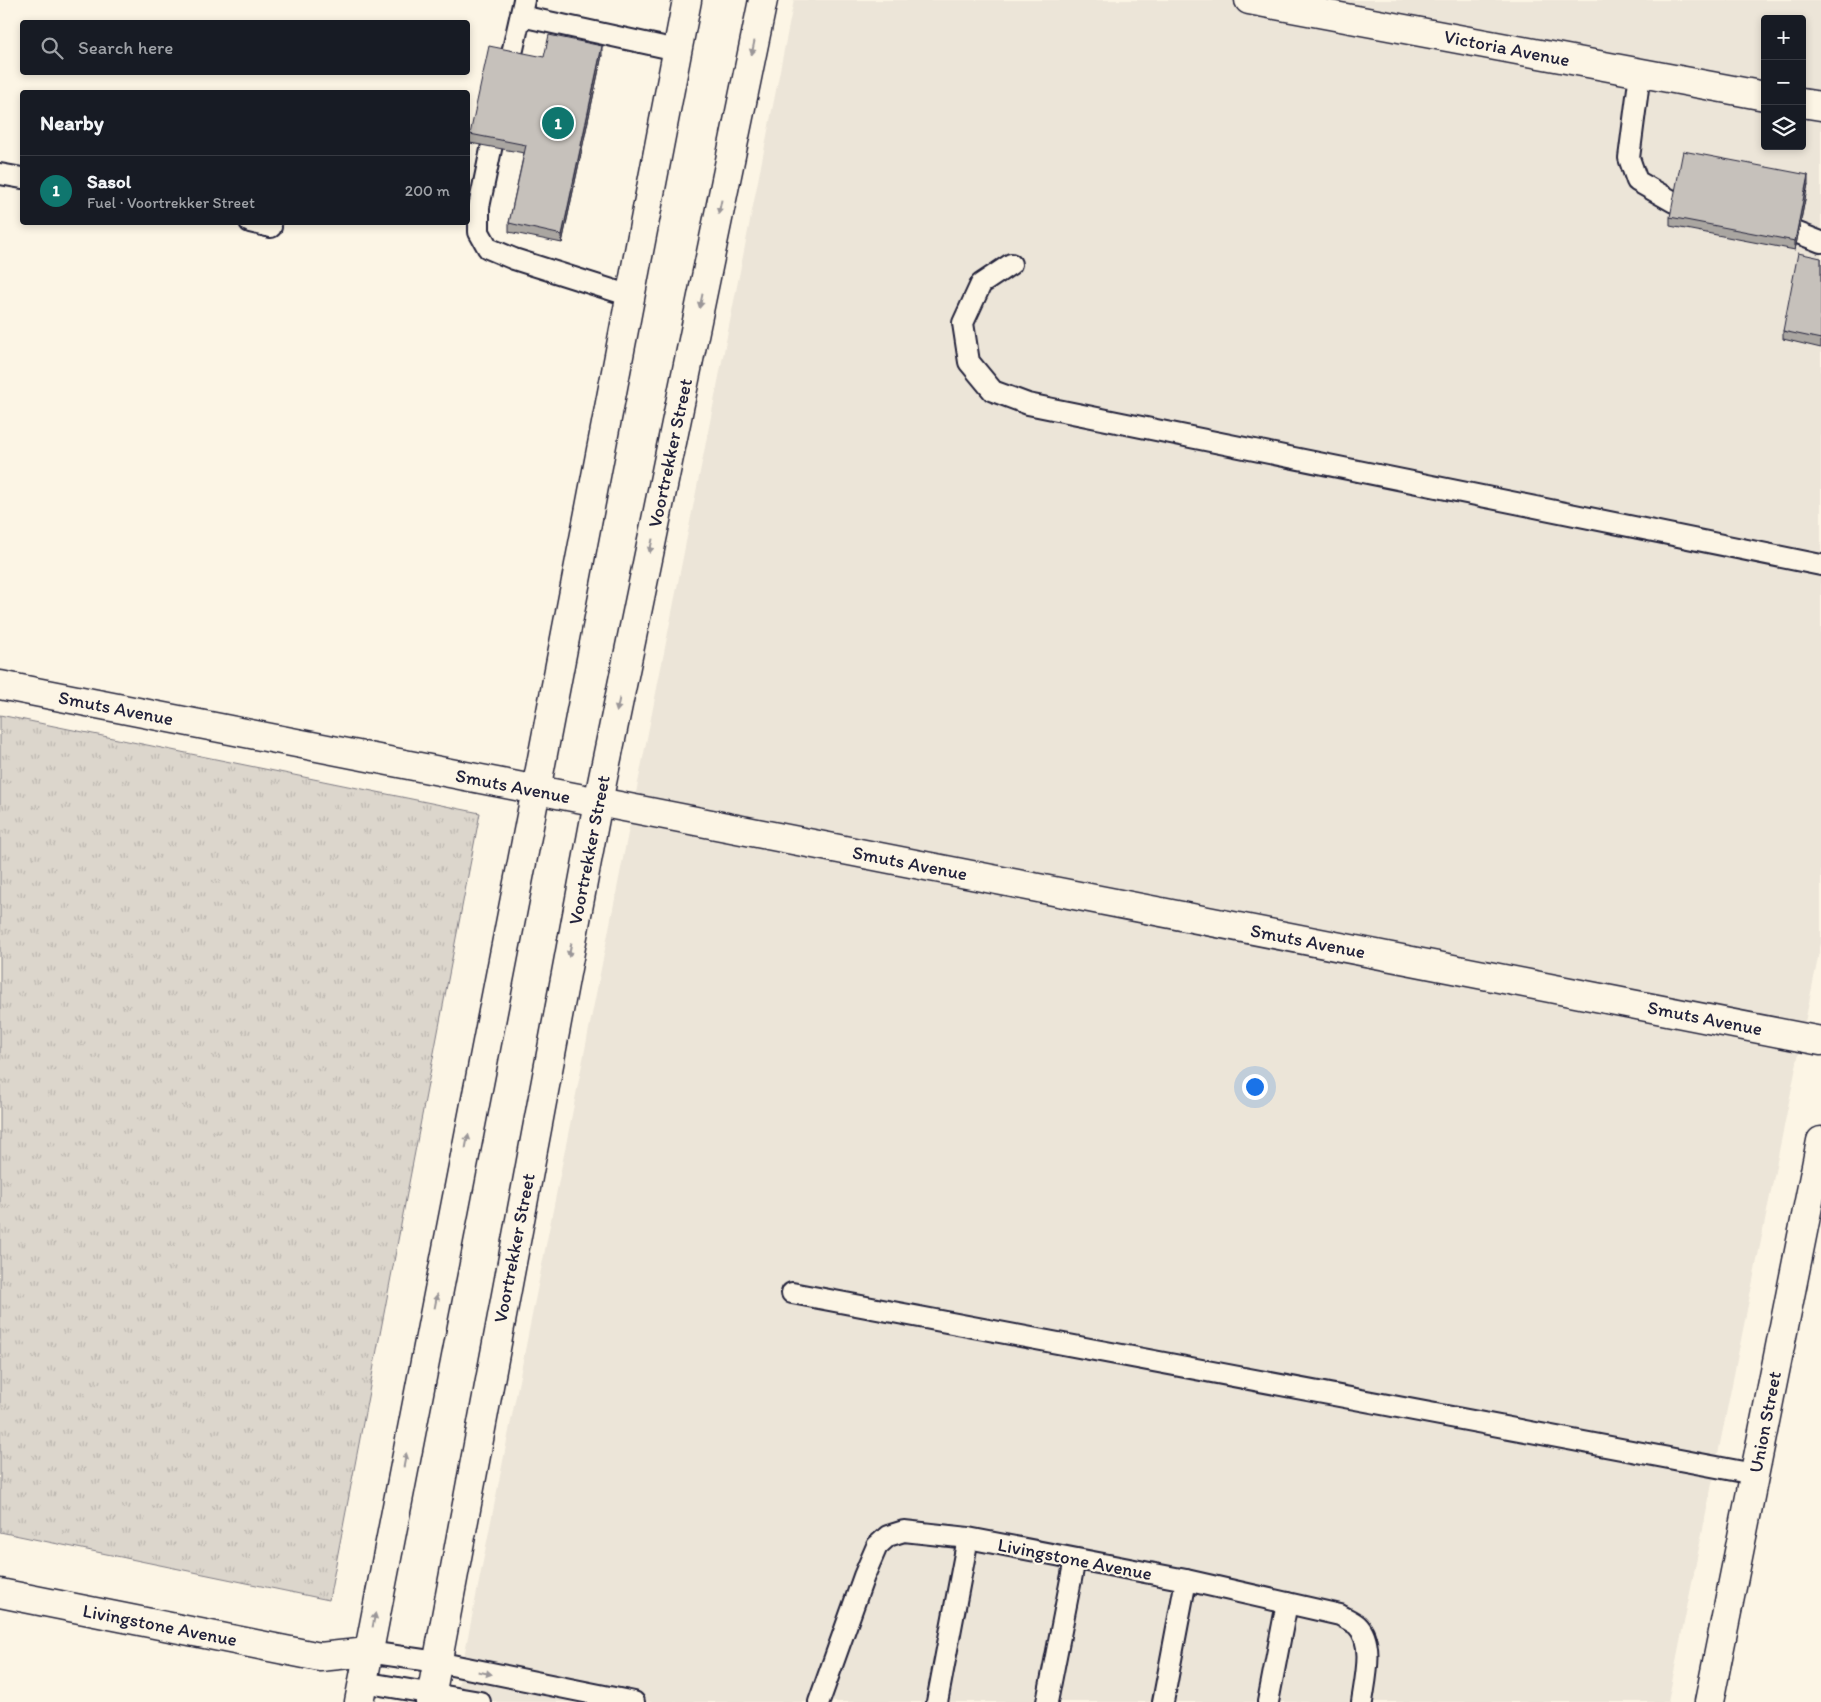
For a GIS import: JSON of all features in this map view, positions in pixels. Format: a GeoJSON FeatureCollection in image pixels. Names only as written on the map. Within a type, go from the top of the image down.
{"type":"FeatureCollection","features":[{"type":"Feature","properties":{"kind":"main road"},"geometry":{"type":"LineString","coordinates":[[361,1692],[687,0]]}},
{"type":"Feature","properties":{"kind":"main road","name":"Voortrekker Street"},"geometry":{"type":"LineString","coordinates":[[431,1698],[598,802],[763,0]]}},
{"type":"Feature","properties":{"kind":"main road","name":"Victoria Avenue"},"geometry":{"type":"LineString","coordinates":[[1249,0],[1761,95]]}},
{"type":"Feature","properties":{"kind":"main road"},"geometry":{"type":"LineString","coordinates":[[1806,103],[1821,106]]}},
{"type":"Feature","properties":{"kind":"main road","name":"Smuts Avenue"},"geometry":{"type":"LineString","coordinates":[[0,685],[1821,1041]]}},
{"type":"Feature","properties":{"kind":"main road","name":"Union Street"},"geometry":{"type":"LineString","coordinates":[[1709,1702],[1821,1141]]}},
{"type":"Feature","properties":{"kind":"main road","name":"Livingstone Avenue"},"geometry":{"type":"LineString","coordinates":[[0,1593],[320,1657],[368,1652]]}},
{"type":"Feature","properties":{"kind":"main road","name":"Livingstone Avenue"},"geometry":{"type":"LineString","coordinates":[[320,1657],[361,1692]]}},
{"type":"Feature","properties":{"kind":"lane"},"geometry":{"type":"LineString","coordinates":[[513,49],[523,8],[677,50]]}},
{"type":"Feature","properties":{"kind":"lane"},"geometry":{"type":"LineString","coordinates":[[1640,73],[1629,158],[1637,181],[1674,202]]}},
{"type":"Feature","properties":{"kind":"lane"},"geometry":{"type":"LineString","coordinates":[[494,135],[479,207],[479,232],[488,248],[630,296]]}},
{"type":"Feature","properties":{"kind":"lane"},"geometry":{"type":"LineString","coordinates":[[0,174],[20,178]]}},
{"type":"Feature","properties":{"kind":"lane"},"geometry":{"type":"LineString","coordinates":[[263,225],[272,227]]}},
{"type":"Feature","properties":{"kind":"lane"},"geometry":{"type":"LineString","coordinates":[[1798,233],[1821,242]]}},
{"type":"Feature","properties":{"kind":"lane"},"geometry":{"type":"LineString","coordinates":[[1011,264],[981,284],[963,324],[969,362],[993,391],[1028,404],[1821,565]]}},
{"type":"Feature","properties":{"kind":"lane"},"geometry":{"type":"LineString","coordinates":[[792,1292],[1754,1474]]}},
{"type":"Feature","properties":{"kind":"lane","name":"Livingstone Avenue"},"geometry":{"type":"LineString","coordinates":[[819,1702],[864,1576],[877,1546],[888,1536],[904,1531],[968,1538],[1186,1580],[1340,1615],[1356,1624],[1365,1638],[1368,1656],[1362,1702]]}},
{"type":"Feature","properties":{"kind":"lane"},"geometry":{"type":"LineString","coordinates":[[937,1702],[968,1538]]}},
{"type":"Feature","properties":{"kind":"lane"},"geometry":{"type":"LineString","coordinates":[[1046,1702],[1075,1559]]}},
{"type":"Feature","properties":{"kind":"lane"},"geometry":{"type":"LineString","coordinates":[[1163,1702],[1186,1580]]}},
{"type":"Feature","properties":{"kind":"lane"},"geometry":{"type":"LineString","coordinates":[[1268,1702],[1287,1603]]}},
{"type":"Feature","properties":{"kind":"lane","name":"Livingstone Avenue"},"geometry":{"type":"LineString","coordinates":[[368,1652],[437,1662],[634,1702]]}},
{"type":"Feature","properties":{"kind":"lane","name":"Livingstone Avenue"},"geometry":{"type":"LineString","coordinates":[[361,1692],[480,1702]]}},
{"type":"Feature","properties":{"kind":"shaded area"},"geometry":{"type":"Polygon","coordinates":[[[794,0],[1821,0],[1821,943],[1668,1702],[455,1702],[794,0]]]}},
{"type":"Feature","properties":{"kind":"green space"},"geometry":{"type":"Polygon","coordinates":[[[0,715],[480,813],[329,1600],[0,1532],[0,715]]]}},
{"type":"Feature","properties":{"kind":"building"},"geometry":{"type":"Polygon","coordinates":[[[549,35],[602,46],[562,235],[509,223],[526,145],[470,134],[489,46],[544,57],[549,35]]]}},
{"type":"Feature","properties":{"kind":"building"},"geometry":{"type":"Polygon","coordinates":[[[1683,151],[1808,175],[1795,241],[1670,217],[1683,151]]]}},
{"type":"Feature","properties":{"kind":"building"},"geometry":{"type":"Polygon","coordinates":[[[1798,253],[1821,258],[1821,339],[1783,331],[1798,253]]]}},
{"type":"Feature","properties":{"kind":"place","name":"Sasol"},"geometry":{"type":"Point","coordinates":[558,123]}}]}
